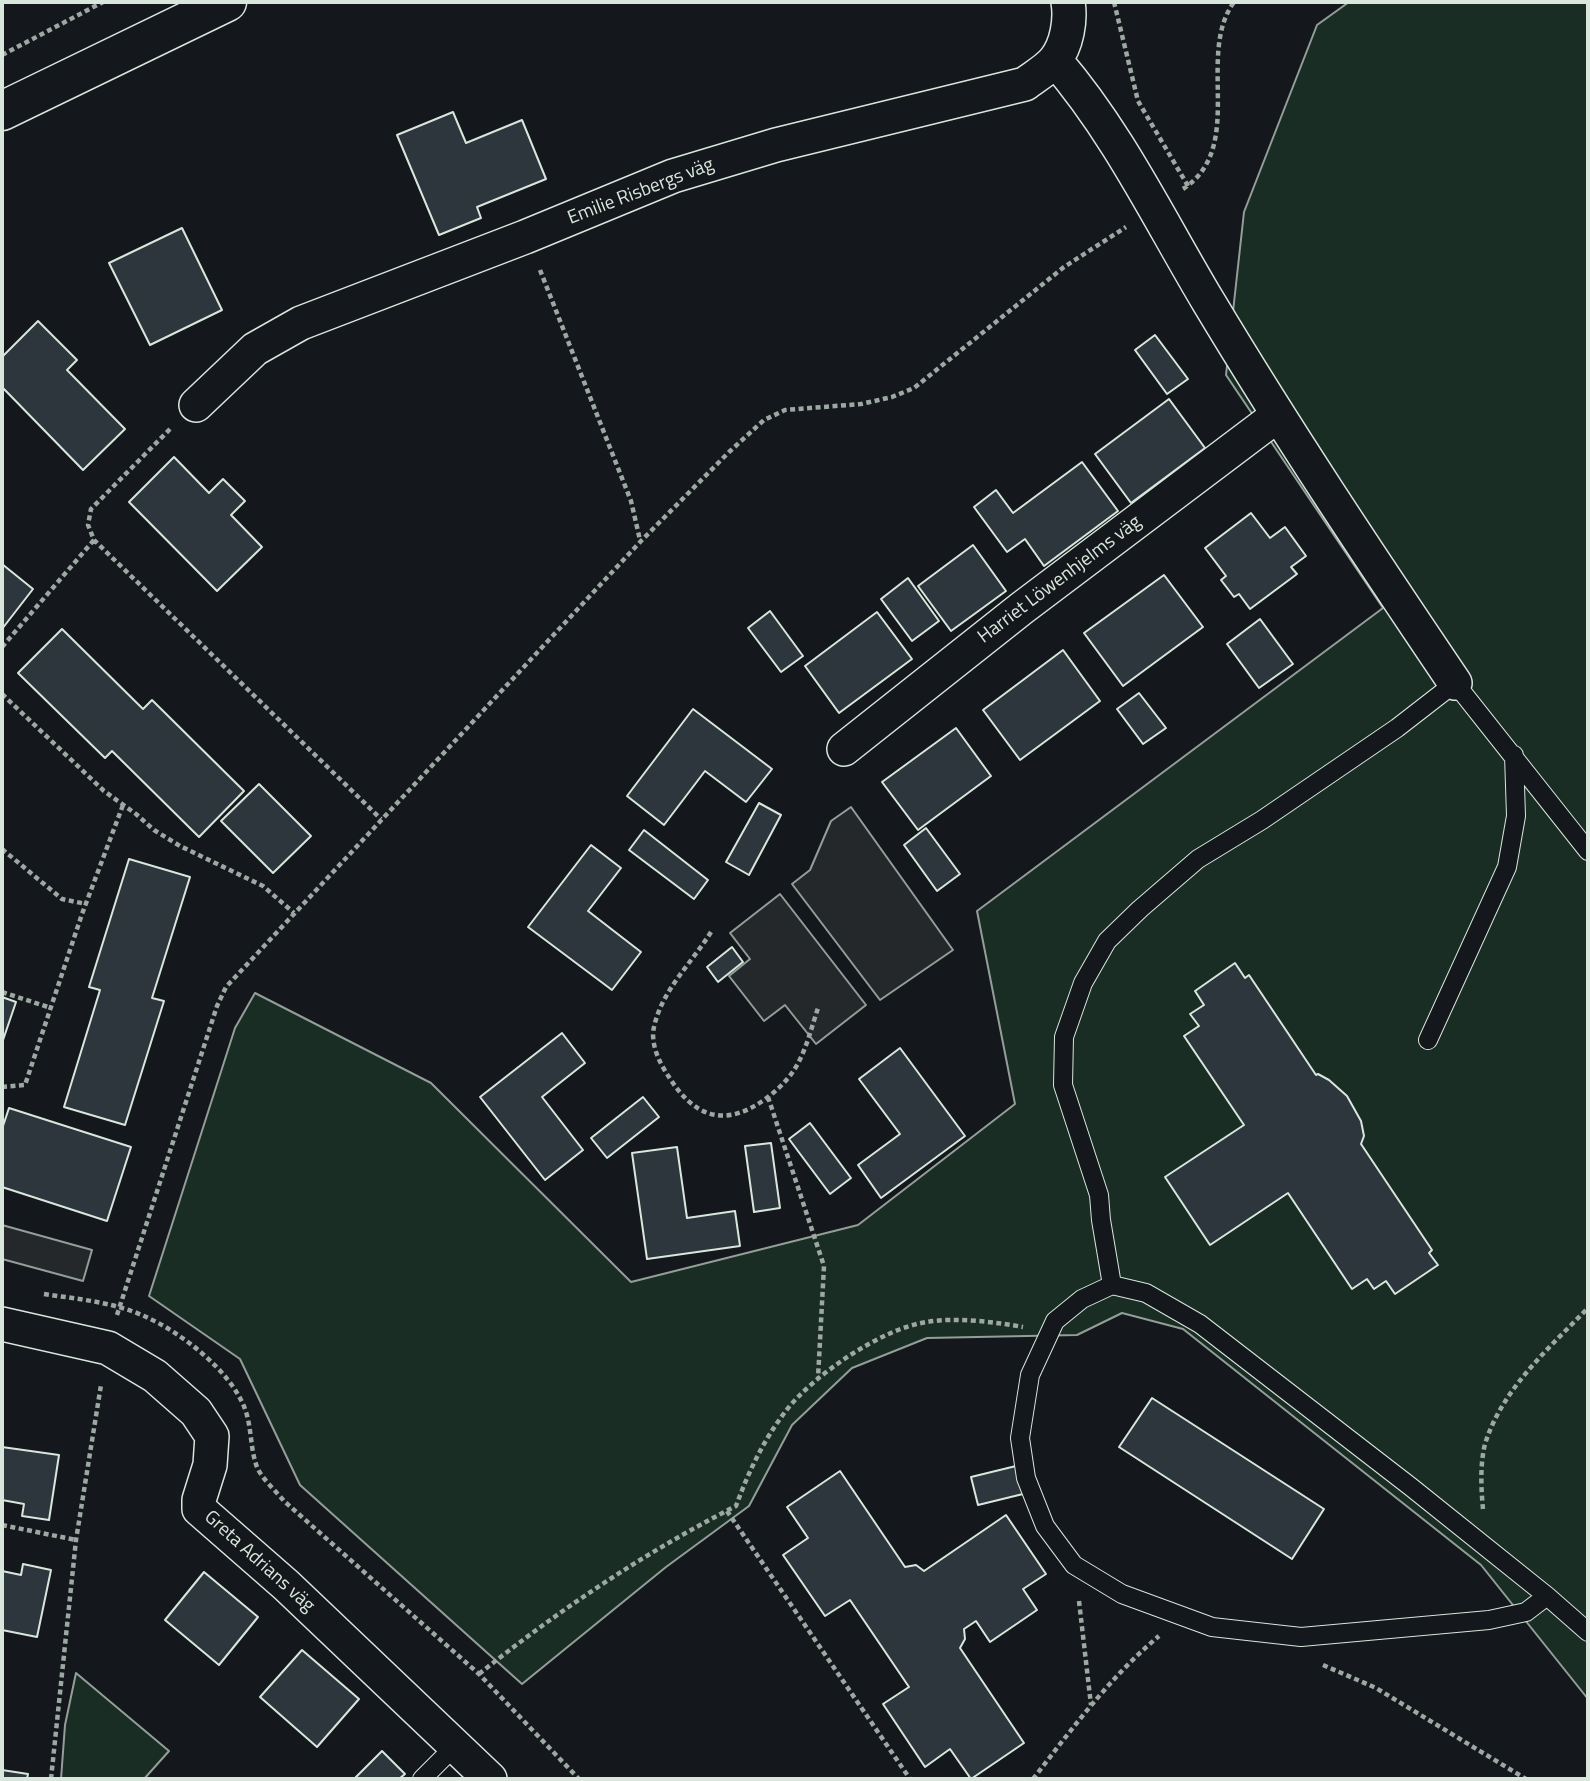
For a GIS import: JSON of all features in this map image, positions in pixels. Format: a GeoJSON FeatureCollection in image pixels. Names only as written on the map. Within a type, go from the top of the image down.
{"type":"FeatureCollection","features":[{"type":"Feature","properties":{"kind":"street","name":"Emilie Risbergs väg"},"geometry":{"type":"LineString","coordinates":[[196,405],[255,349],[302,323],[525,237],[673,176],[776,145],[1025,84],[1055,60],[1071,16],[1068,2]]}},
{"type":"Feature","properties":{"kind":"street"},"geometry":{"type":"LineString","coordinates":[[2,111],[213,5]]}},
{"type":"Feature","properties":{"kind":"street"},"geometry":{"type":"LineString","coordinates":[[1055,60],[1092,105],[1120,147],[1278,415],[1332,501],[1455,683]]}},
{"type":"Feature","properties":{"kind":"street","name":"Harriet Löwenhjelms väg"},"geometry":{"type":"LineString","coordinates":[[844,750],[1022,608],[1278,415]]}},
{"type":"Feature","properties":{"kind":"street","name":"Greta Adrians väg"},"geometry":{"type":"LineString","coordinates":[[2,1324],[108,1348],[155,1376],[196,1412],[212,1436],[210,1465],[199,1500],[199,1509],[286,1585],[490,1779]]}},
{"type":"Feature","properties":{"kind":"lane"},"geometry":{"type":"LineString","coordinates":[[1112,1285],[1101,1220],[1100,1195],[1063,1085],[1064,1037],[1083,983],[1107,941],[1139,909],[1199,859],[1262,820],[1397,728],[1455,683],[1588,851]]}},
{"type":"Feature","properties":{"kind":"lane"},"geometry":{"type":"LineString","coordinates":[[1427,1040],[1507,867],[1516,816],[1514,755]]}},
{"type":"Feature","properties":{"kind":"lane"},"geometry":{"type":"LineString","coordinates":[[1547,1596],[1526,1612],[1489,1620],[1301,1637],[1212,1627],[1122,1594],[1074,1565],[1045,1526],[1026,1478],[1020,1438],[1030,1375],[1055,1321],[1082,1299],[1112,1285],[1146,1293],[1199,1324],[1479,1541],[1547,1596],[1588,1632]]}},
{"type":"Feature","properties":{"kind":"lane"},"geometry":{"type":"LineString","coordinates":[[422,1779],[456,1745]]}},
{"type":"Feature","properties":{"kind":"path"},"geometry":{"type":"LineString","coordinates":[[2,55],[103,2]]}},
{"type":"Feature","properties":{"kind":"path"},"geometry":{"type":"LineString","coordinates":[[1114,2],[1138,101],[1188,186]]}},
{"type":"Feature","properties":{"kind":"path"},"geometry":{"type":"LineString","coordinates":[[51,1779],[76,1540],[92,1431],[108,1348],[217,1006],[226,987],[641,541],[764,420],[785,410],[861,404],[892,397],[914,388],[1064,267],[1188,186],[1204,167],[1214,145],[1217,124],[1217,47],[1223,21],[1234,2]]}},
{"type":"Feature","properties":{"kind":"path"},"geometry":{"type":"LineString","coordinates":[[525,237],[532,247],[631,501],[641,541]]}},
{"type":"Feature","properties":{"kind":"path"},"geometry":{"type":"LineString","coordinates":[[196,405],[92,509],[88,525],[94,540],[382,819]]}},
{"type":"Feature","properties":{"kind":"path"},"geometry":{"type":"LineString","coordinates":[[2,647],[94,540]]}},
{"type":"Feature","properties":{"kind":"path"},"geometry":{"type":"LineString","coordinates":[[2,694],[104,791],[154,830],[180,846],[262,886],[294,913]]}},
{"type":"Feature","properties":{"kind":"path"},"geometry":{"type":"LineString","coordinates":[[2,1087],[25,1085],[86,904],[123,805]]}},
{"type":"Feature","properties":{"kind":"path"},"geometry":{"type":"LineString","coordinates":[[2,849],[62,899],[86,904]]}},
{"type":"Feature","properties":{"kind":"path"},"geometry":{"type":"LineString","coordinates":[[711,932],[662,999],[653,1031],[659,1062],[694,1108],[722,1117],[745,1112],[768,1097],[793,1072],[818,1008]]}},
{"type":"Feature","properties":{"kind":"path"},"geometry":{"type":"LineString","coordinates":[[2,992],[51,1008]]}},
{"type":"Feature","properties":{"kind":"path"},"geometry":{"type":"LineString","coordinates":[[768,1097],[824,1266],[818,1379]]}},
{"type":"Feature","properties":{"kind":"path"},"geometry":{"type":"LineString","coordinates":[[1479,1541],[1484,1532],[1481,1487],[1485,1446],[1499,1410],[1532,1365],[1588,1308]]}},
{"type":"Feature","properties":{"kind":"path"},"geometry":{"type":"LineString","coordinates":[[479,1674],[523,1638],[622,1570],[736,1506],[764,1443],[787,1410],[818,1379],[855,1352],[895,1331],[928,1321],[1019,1326],[1049,1333]]}},
{"type":"Feature","properties":{"kind":"path"},"geometry":{"type":"LineString","coordinates":[[727,1511],[909,1779]]}},
{"type":"Feature","properties":{"kind":"path"},"geometry":{"type":"LineString","coordinates":[[2,1525],[76,1540]]}},
{"type":"Feature","properties":{"kind":"path"},"geometry":{"type":"LineString","coordinates":[[1074,1565],[1091,1705]]}},
{"type":"Feature","properties":{"kind":"path"},"geometry":{"type":"LineString","coordinates":[[408,1612],[479,1674],[579,1779]]}},
{"type":"Feature","properties":{"kind":"path"},"geometry":{"type":"LineString","coordinates":[[1033,1779],[1133,1657],[1183,1617]]}},
{"type":"Feature","properties":{"kind":"path"},"geometry":{"type":"LineString","coordinates":[[1285,1635],[1305,1657],[1376,1688],[1526,1779]]}},
{"type":"Feature","properties":{"kind":"green space"},"geometry":{"type":"Polygon","coordinates":[[[1349,2],[1588,2],[1588,1699],[1481,1565],[1183,1329],[1122,1313],[1077,1335],[927,1338],[852,1368],[792,1425],[749,1506],[666,1567],[522,1684],[300,1485],[240,1359],[149,1296],[235,1028],[255,993],[431,1083],[631,1282],[858,1225],[1015,1104],[977,911],[1383,608],[1226,375],[1244,212],[1317,25],[1349,2]]]}},
{"type":"Feature","properties":{"kind":"green space"},"geometry":{"type":"Polygon","coordinates":[[[76,1673],[169,1751],[144,1779],[61,1779],[65,1725],[76,1673]]]}},
{"type":"Feature","properties":{"kind":"shaded area"},"geometry":{"type":"Polygon","coordinates":[[[851,807],[953,950],[880,1000],[792,884],[810,870],[831,821],[851,807]]]}},
{"type":"Feature","properties":{"kind":"shaded area"},"geometry":{"type":"Polygon","coordinates":[[[780,894],[866,1005],[816,1044],[785,1005],[764,1021],[729,976],[750,959],[730,933],[780,894]]]}},
{"type":"Feature","properties":{"kind":"shaded area"},"geometry":{"type":"Polygon","coordinates":[[[2,1225],[92,1250],[83,1281],[2,1259],[2,1225]]]}},
{"type":"Feature","properties":{"kind":"building"},"geometry":{"type":"Polygon","coordinates":[[[453,112],[466,143],[522,120],[546,179],[477,207],[481,218],[439,235],[397,135],[453,112]]]}},
{"type":"Feature","properties":{"kind":"building"},"geometry":{"type":"Polygon","coordinates":[[[182,228],[222,310],[150,345],[109,263],[182,228]]]}},
{"type":"Feature","properties":{"kind":"building"},"geometry":{"type":"Polygon","coordinates":[[[38,321],[77,360],[67,370],[125,429],[83,470],[2,387],[2,357],[38,321]]]}},
{"type":"Feature","properties":{"kind":"building"},"geometry":{"type":"Polygon","coordinates":[[[1155,335],[1188,379],[1167,394],[1135,350],[1155,335]]]}},
{"type":"Feature","properties":{"kind":"building"},"geometry":{"type":"Polygon","coordinates":[[[1169,399],[1205,448],[1131,503],[1095,454],[1169,399]]]}},
{"type":"Feature","properties":{"kind":"building"},"geometry":{"type":"Polygon","coordinates":[[[174,457],[209,493],[223,479],[245,501],[231,515],[262,547],[217,591],[129,502],[174,457]]]}},
{"type":"Feature","properties":{"kind":"building"},"geometry":{"type":"Polygon","coordinates":[[[1082,462],[1118,511],[1044,566],[1025,539],[1007,552],[974,507],[996,490],[1013,513],[1082,462]]]}},
{"type":"Feature","properties":{"kind":"building"},"geometry":{"type":"Polygon","coordinates":[[[1251,513],[1270,538],[1285,527],[1306,556],[1291,567],[1297,574],[1250,609],[1239,594],[1234,597],[1221,580],[1226,576],[1205,548],[1251,513]]]}},
{"type":"Feature","properties":{"kind":"building"},"geometry":{"type":"Polygon","coordinates":[[[973,545],[1006,591],[951,631],[918,586],[973,545]]]}},
{"type":"Feature","properties":{"kind":"building"},"geometry":{"type":"Polygon","coordinates":[[[2,564],[33,589],[2,629],[2,564]]]}},
{"type":"Feature","properties":{"kind":"building"},"geometry":{"type":"Polygon","coordinates":[[[1164,575],[1203,627],[1123,686],[1084,633],[1164,575]]]}},
{"type":"Feature","properties":{"kind":"building"},"geometry":{"type":"Polygon","coordinates":[[[908,578],[939,621],[912,641],[881,599],[908,578]]]}},
{"type":"Feature","properties":{"kind":"building"},"geometry":{"type":"Polygon","coordinates":[[[770,611],[803,656],[781,672],[748,628],[770,611]]]}},
{"type":"Feature","properties":{"kind":"building"},"geometry":{"type":"Polygon","coordinates":[[[877,612],[912,659],[839,713],[805,666],[877,612]]]}},
{"type":"Feature","properties":{"kind":"building"},"geometry":{"type":"Polygon","coordinates":[[[1260,619],[1293,664],[1259,688],[1227,644],[1260,619]]]}},
{"type":"Feature","properties":{"kind":"building"},"geometry":{"type":"Polygon","coordinates":[[[62,629],[143,709],[152,700],[244,791],[199,837],[112,751],[105,758],[18,673],[62,629]]]}},
{"type":"Feature","properties":{"kind":"building"},"geometry":{"type":"Polygon","coordinates":[[[1063,650],[1100,701],[1020,760],[983,710],[1063,650]]]}},
{"type":"Feature","properties":{"kind":"building"},"geometry":{"type":"Polygon","coordinates":[[[1139,693],[1166,728],[1143,744],[1117,709],[1139,693]]]}},
{"type":"Feature","properties":{"kind":"building"},"geometry":{"type":"Polygon","coordinates":[[[693,709],[772,769],[746,802],[705,771],[664,825],[627,796],[693,709]]]}},
{"type":"Feature","properties":{"kind":"building"},"geometry":{"type":"Polygon","coordinates":[[[956,728],[991,776],[918,830],[882,782],[956,728]]]}},
{"type":"Feature","properties":{"kind":"building"},"geometry":{"type":"Polygon","coordinates":[[[259,784],[311,836],[273,873],[221,821],[259,784]]]}},
{"type":"Feature","properties":{"kind":"building"},"geometry":{"type":"Polygon","coordinates":[[[759,803],[781,815],[749,875],[726,862],[759,803]]]}},
{"type":"Feature","properties":{"kind":"building"},"geometry":{"type":"Polygon","coordinates":[[[926,828],[960,874],[937,891],[904,845],[926,828]]]}},
{"type":"Feature","properties":{"kind":"building"},"geometry":{"type":"Polygon","coordinates":[[[644,830],[708,880],[694,899],[629,850],[644,830]]]}},
{"type":"Feature","properties":{"kind":"building"},"geometry":{"type":"Polygon","coordinates":[[[591,845],[621,868],[588,911],[641,952],[612,990],[528,927],[591,845]]]}},
{"type":"Feature","properties":{"kind":"building"},"geometry":{"type":"Polygon","coordinates":[[[129,859],[190,877],[152,998],[164,1001],[125,1125],[64,1107],[100,990],[89,987],[129,859]]]}},
{"type":"Feature","properties":{"kind":"building"},"geometry":{"type":"Polygon","coordinates":[[[732,947],[743,962],[718,982],[707,967],[732,947]]]}},
{"type":"Feature","properties":{"kind":"building"},"geometry":{"type":"Polygon","coordinates":[[[1235,963],[1245,978],[1249,975],[1316,1075],[1329,1080],[1347,1096],[1361,1121],[1364,1136],[1361,1144],[1432,1250],[1429,1253],[1438,1265],[1395,1294],[1386,1281],[1374,1289],[1367,1279],[1352,1289],[1288,1193],[1210,1245],[1165,1177],[1244,1125],[1184,1036],[1199,1026],[1190,1014],[1204,1005],[1195,991],[1235,963]]]}},
{"type":"Feature","properties":{"kind":"building"},"geometry":{"type":"Polygon","coordinates":[[[2,997],[16,1002],[2,1043],[2,997]]]}},
{"type":"Feature","properties":{"kind":"building"},"geometry":{"type":"Polygon","coordinates":[[[562,1033],[585,1063],[542,1097],[583,1150],[545,1180],[480,1097],[562,1033]]]}},
{"type":"Feature","properties":{"kind":"building"},"geometry":{"type":"Polygon","coordinates":[[[900,1048],[965,1136],[881,1198],[858,1165],[900,1134],[859,1079],[900,1048]]]}},
{"type":"Feature","properties":{"kind":"building"},"geometry":{"type":"Polygon","coordinates":[[[643,1097],[659,1117],[607,1158],[591,1138],[643,1097]]]}},
{"type":"Feature","properties":{"kind":"building"},"geometry":{"type":"Polygon","coordinates":[[[9,1108],[131,1147],[107,1221],[2,1187],[2,1129],[9,1108]]]}},
{"type":"Feature","properties":{"kind":"building"},"geometry":{"type":"Polygon","coordinates":[[[810,1123],[851,1178],[830,1194],[789,1139],[810,1123]]]}},
{"type":"Feature","properties":{"kind":"building"},"geometry":{"type":"Polygon","coordinates":[[[771,1143],[780,1208],[754,1212],[745,1146],[771,1143]]]}},
{"type":"Feature","properties":{"kind":"building"},"geometry":{"type":"Polygon","coordinates":[[[677,1147],[687,1218],[735,1211],[740,1246],[647,1259],[632,1153],[677,1147]]]}},
{"type":"Feature","properties":{"kind":"building"},"geometry":{"type":"Polygon","coordinates":[[[1152,1398],[1324,1509],[1292,1559],[1119,1447],[1152,1398]]]}},
{"type":"Feature","properties":{"kind":"building"},"geometry":{"type":"Polygon","coordinates":[[[2,1447],[59,1455],[49,1520],[22,1516],[24,1504],[2,1500],[2,1447]]]}},
{"type":"Feature","properties":{"kind":"building"},"geometry":{"type":"Polygon","coordinates":[[[1016,1466],[1023,1494],[978,1505],[971,1477],[1016,1466]]]}},
{"type":"Feature","properties":{"kind":"building"},"geometry":{"type":"Polygon","coordinates":[[[840,1471],[905,1567],[916,1565],[924,1571],[1006,1515],[1046,1574],[1023,1589],[1037,1610],[990,1642],[976,1621],[964,1629],[965,1639],[960,1648],[1024,1743],[971,1779],[950,1749],[925,1767],[883,1704],[909,1687],[850,1600],[825,1616],[783,1555],[808,1538],[787,1507],[840,1471]]]}},
{"type":"Feature","properties":{"kind":"building"},"geometry":{"type":"Polygon","coordinates":[[[23,1564],[51,1570],[37,1637],[2,1630],[2,1571],[21,1575],[23,1564]]]}},
{"type":"Feature","properties":{"kind":"building"},"geometry":{"type":"Polygon","coordinates":[[[204,1572],[258,1617],[219,1665],[165,1620],[204,1572]]]}},
{"type":"Feature","properties":{"kind":"building"},"geometry":{"type":"Polygon","coordinates":[[[302,1650],[359,1699],[317,1747],[260,1697],[302,1650]]]}},
{"type":"Feature","properties":{"kind":"building"},"geometry":{"type":"Polygon","coordinates":[[[382,1751],[405,1774],[399,1779],[354,1779],[382,1751]]]}},
{"type":"Feature","properties":{"kind":"building"},"geometry":{"type":"Polygon","coordinates":[[[2,1770],[28,1774],[27,1779],[2,1779],[2,1770]]]}}]}
